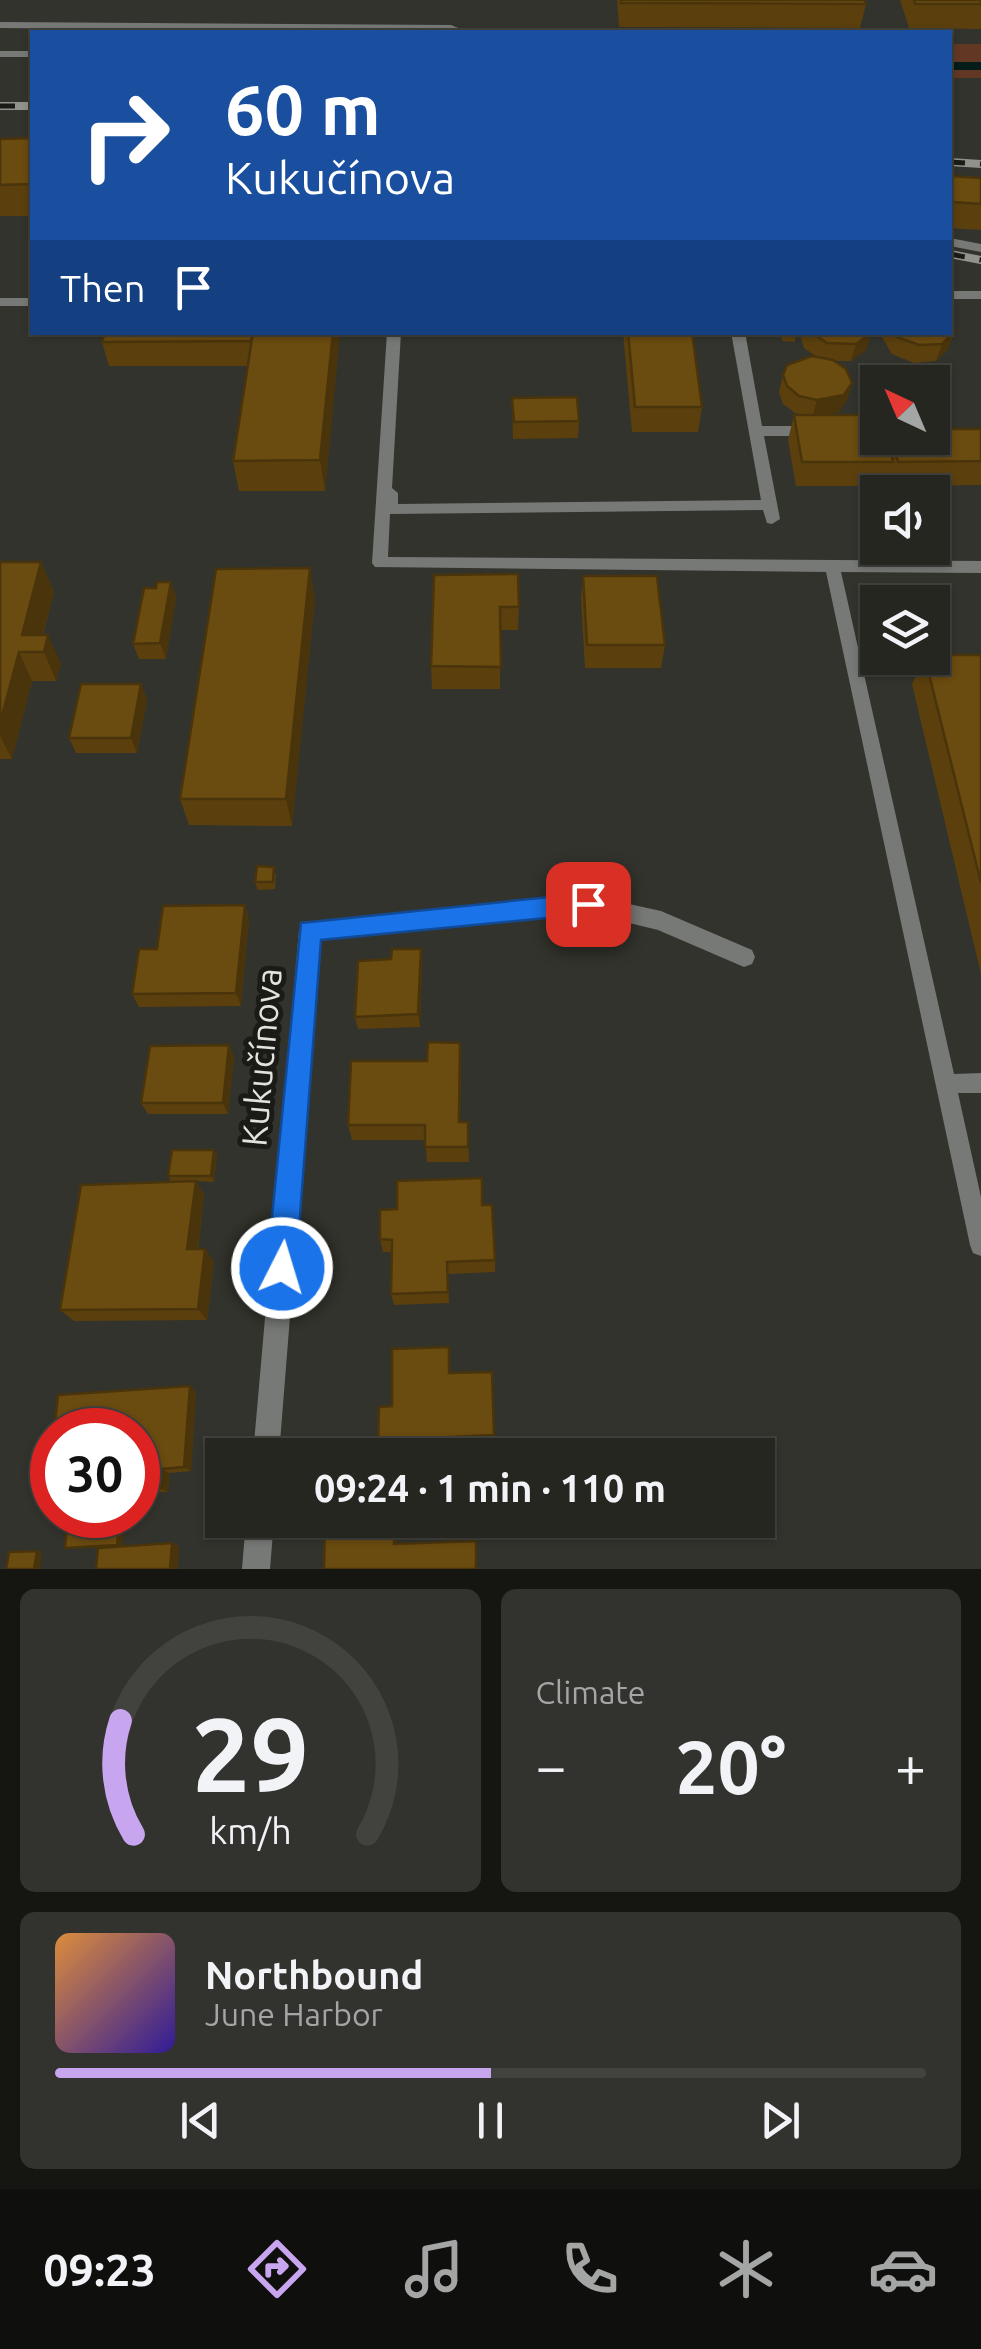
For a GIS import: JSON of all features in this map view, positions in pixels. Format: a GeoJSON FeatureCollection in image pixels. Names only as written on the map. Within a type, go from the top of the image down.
{"type":"FeatureCollection","features":[{"type":"Feature","properties":{"kind":"street","name":"Kukučínova"},"geometry":{"type":"LineString","coordinates":[[267,1438],[310,930],[588,904],[661,920],[744,956]]}},
{"type":"Feature","properties":{"kind":"street"},"geometry":{"type":"LineString","coordinates":[[256,1569],[259,1538]]}},
{"type":"Feature","properties":{"kind":"lane"},"geometry":{"type":"LineString","coordinates":[[0,25],[457,30]]}},
{"type":"Feature","properties":{"kind":"lane"},"geometry":{"type":"LineString","coordinates":[[0,54],[30,54]]}},
{"type":"Feature","properties":{"kind":"lane"},"geometry":{"type":"LineString","coordinates":[[952,242],[981,248]]}},
{"type":"Feature","properties":{"kind":"lane"},"geometry":{"type":"LineString","coordinates":[[952,296],[981,295]]}},
{"type":"Feature","properties":{"kind":"lane"},"geometry":{"type":"LineString","coordinates":[[0,302],[30,302]]}},
{"type":"Feature","properties":{"kind":"lane"},"geometry":{"type":"LineString","coordinates":[[395,335],[390,509],[770,512],[739,335]]}},
{"type":"Feature","properties":{"kind":"lane"},"geometry":{"type":"LineString","coordinates":[[395,335],[380,563],[981,567]]}},
{"type":"Feature","properties":{"kind":"lane"},"geometry":{"type":"LineString","coordinates":[[756,431],[825,431]]}},
{"type":"Feature","properties":{"kind":"lane"},"geometry":{"type":"LineString","coordinates":[[833,568],[981,1245]]}},
{"type":"Feature","properties":{"kind":"lane"},"geometry":{"type":"LineString","coordinates":[[946,1084],[981,1083]]}},
{"type":"Feature","properties":{"kind":"shaded area"},"geometry":{"type":"Polygon","coordinates":[[[952,44],[981,44],[981,78],[952,78],[952,44]]]}},
{"type":"Feature","properties":{"kind":"building"},"geometry":{"type":"Polygon","coordinates":[[[864,0],[866,4],[621,3],[864,0]]]}},
{"type":"Feature","properties":{"kind":"building"},"geometry":{"type":"Polygon","coordinates":[[[914,0],[981,0],[981,4],[915,4],[914,0]]]}},
{"type":"Feature","properties":{"kind":"building"},"geometry":{"type":"Polygon","coordinates":[[[30,138],[30,184],[0,185],[0,139],[30,138]]]}},
{"type":"Feature","properties":{"kind":"building"},"geometry":{"type":"Polygon","coordinates":[[[952,176],[981,178],[981,204],[953,199],[952,176]]]}},
{"type":"Feature","properties":{"kind":"building"},"geometry":{"type":"Polygon","coordinates":[[[104,335],[252,335],[251,341],[102,342],[104,335]]]}},
{"type":"Feature","properties":{"kind":"building"},"geometry":{"type":"Polygon","coordinates":[[[253,335],[333,335],[320,460],[233,461],[253,335]]]}},
{"type":"Feature","properties":{"kind":"building"},"geometry":{"type":"Polygon","coordinates":[[[628,335],[692,335],[702,407],[635,407],[628,335]]]}},
{"type":"Feature","properties":{"kind":"building"},"geometry":{"type":"Polygon","coordinates":[[[815,335],[868,335],[856,344],[827,343],[815,335]]]}},
{"type":"Feature","properties":{"kind":"building"},"geometry":{"type":"Polygon","coordinates":[[[951,335],[942,344],[919,345],[897,337],[951,335]]]}},
{"type":"Feature","properties":{"kind":"building"},"geometry":{"type":"Polygon","coordinates":[[[812,356],[833,360],[846,369],[852,383],[844,395],[817,400],[799,396],[787,386],[783,375],[787,365],[812,356]]]}},
{"type":"Feature","properties":{"kind":"building"},"geometry":{"type":"Polygon","coordinates":[[[577,397],[579,421],[514,422],[512,398],[577,397]]]}},
{"type":"Feature","properties":{"kind":"building"},"geometry":{"type":"Polygon","coordinates":[[[794,415],[860,415],[860,455],[891,455],[893,462],[802,462],[794,415]]]}},
{"type":"Feature","properties":{"kind":"building"},"geometry":{"type":"Polygon","coordinates":[[[950,429],[981,429],[981,461],[898,462],[896,455],[950,455],[950,429]]]}},
{"type":"Feature","properties":{"kind":"building"},"geometry":{"type":"Polygon","coordinates":[[[0,562],[41,562],[22,635],[48,635],[44,652],[19,652],[0,723],[0,562]]]}},
{"type":"Feature","properties":{"kind":"building"},"geometry":{"type":"Polygon","coordinates":[[[310,568],[286,799],[180,799],[216,569],[310,568]]]}},
{"type":"Feature","properties":{"kind":"building"},"geometry":{"type":"Polygon","coordinates":[[[518,574],[519,607],[500,607],[501,667],[431,666],[434,575],[518,574]]]}},
{"type":"Feature","properties":{"kind":"building"},"geometry":{"type":"Polygon","coordinates":[[[583,576],[657,576],[665,645],[587,645],[583,576]]]}},
{"type":"Feature","properties":{"kind":"building"},"geometry":{"type":"Polygon","coordinates":[[[157,582],[171,582],[160,643],[133,644],[144,588],[156,588],[157,582]]]}},
{"type":"Feature","properties":{"kind":"building"},"geometry":{"type":"Polygon","coordinates":[[[950,655],[981,655],[981,883],[929,675],[950,675],[950,655]]]}},
{"type":"Feature","properties":{"kind":"building"},"geometry":{"type":"Polygon","coordinates":[[[81,684],[141,684],[131,738],[69,738],[81,684]]]}},
{"type":"Feature","properties":{"kind":"building"},"geometry":{"type":"Polygon","coordinates":[[[257,866],[274,867],[273,882],[255,882],[257,866]]]}},
{"type":"Feature","properties":{"kind":"building"},"geometry":{"type":"Polygon","coordinates":[[[245,905],[236,993],[132,994],[139,949],[157,949],[163,906],[245,905]]]}},
{"type":"Feature","properties":{"kind":"building"},"geometry":{"type":"Polygon","coordinates":[[[392,949],[421,949],[418,1014],[355,1017],[358,961],[391,959],[392,949]]]}},
{"type":"Feature","properties":{"kind":"building"},"geometry":{"type":"Polygon","coordinates":[[[428,1042],[460,1043],[459,1122],[468,1122],[468,1147],[425,1147],[425,1125],[348,1125],[351,1061],[427,1061],[428,1042]]]}},
{"type":"Feature","properties":{"kind":"building"},"geometry":{"type":"Polygon","coordinates":[[[229,1045],[223,1103],[141,1103],[150,1046],[229,1045]]]}},
{"type":"Feature","properties":{"kind":"building"},"geometry":{"type":"Polygon","coordinates":[[[172,1150],[214,1150],[211,1176],[168,1176],[172,1150]]]}},
{"type":"Feature","properties":{"kind":"building"},"geometry":{"type":"Polygon","coordinates":[[[482,1178],[482,1205],[492,1205],[495,1260],[447,1262],[448,1292],[391,1294],[392,1240],[380,1239],[380,1210],[397,1209],[397,1181],[482,1178]]]}},
{"type":"Feature","properties":{"kind":"building"},"geometry":{"type":"Polygon","coordinates":[[[196,1181],[187,1249],[205,1249],[198,1309],[60,1310],[81,1185],[196,1181]]]}},
{"type":"Feature","properties":{"kind":"building"},"geometry":{"type":"Polygon","coordinates":[[[449,1347],[449,1373],[492,1372],[494,1435],[378,1438],[379,1407],[392,1406],[392,1349],[449,1347]]]}},
{"type":"Feature","properties":{"kind":"building"},"geometry":{"type":"Polygon","coordinates":[[[190,1386],[184,1467],[162,1469],[160,1488],[160,1408],[57,1408],[58,1395],[190,1386]]]}},
{"type":"Feature","properties":{"kind":"building"},"geometry":{"type":"Polygon","coordinates":[[[66,1538],[118,1538],[117,1545],[65,1548],[66,1538]]]}},
{"type":"Feature","properties":{"kind":"building"},"geometry":{"type":"Polygon","coordinates":[[[325,1538],[394,1538],[394,1544],[476,1541],[476,1569],[324,1569],[325,1538]]]}},
{"type":"Feature","properties":{"kind":"building"},"geometry":{"type":"Polygon","coordinates":[[[172,1543],[170,1569],[96,1569],[98,1548],[172,1543]]]}},
{"type":"Feature","properties":{"kind":"building"},"geometry":{"type":"Polygon","coordinates":[[[37,1551],[34,1569],[6,1569],[9,1552],[37,1551]]]}},
{"type":"Feature","properties":{"kind":"waterway"},"geometry":{"type":"LineString","coordinates":[[952,66],[981,66]]}},
{"type":"Feature","properties":{"kind":"railway"},"geometry":{"type":"LineString","coordinates":[[0,106],[30,106]]}},
{"type":"Feature","properties":{"kind":"railway"},"geometry":{"type":"LineString","coordinates":[[952,162],[981,164]]}},
{"type":"Feature","properties":{"kind":"railway"},"geometry":{"type":"LineString","coordinates":[[952,254],[981,260]]}},
{"type":"Feature","properties":{"kind":"route"},"geometry":{"type":"LineString","coordinates":[[282,1268],[310,930],[588,904]]}}]}
